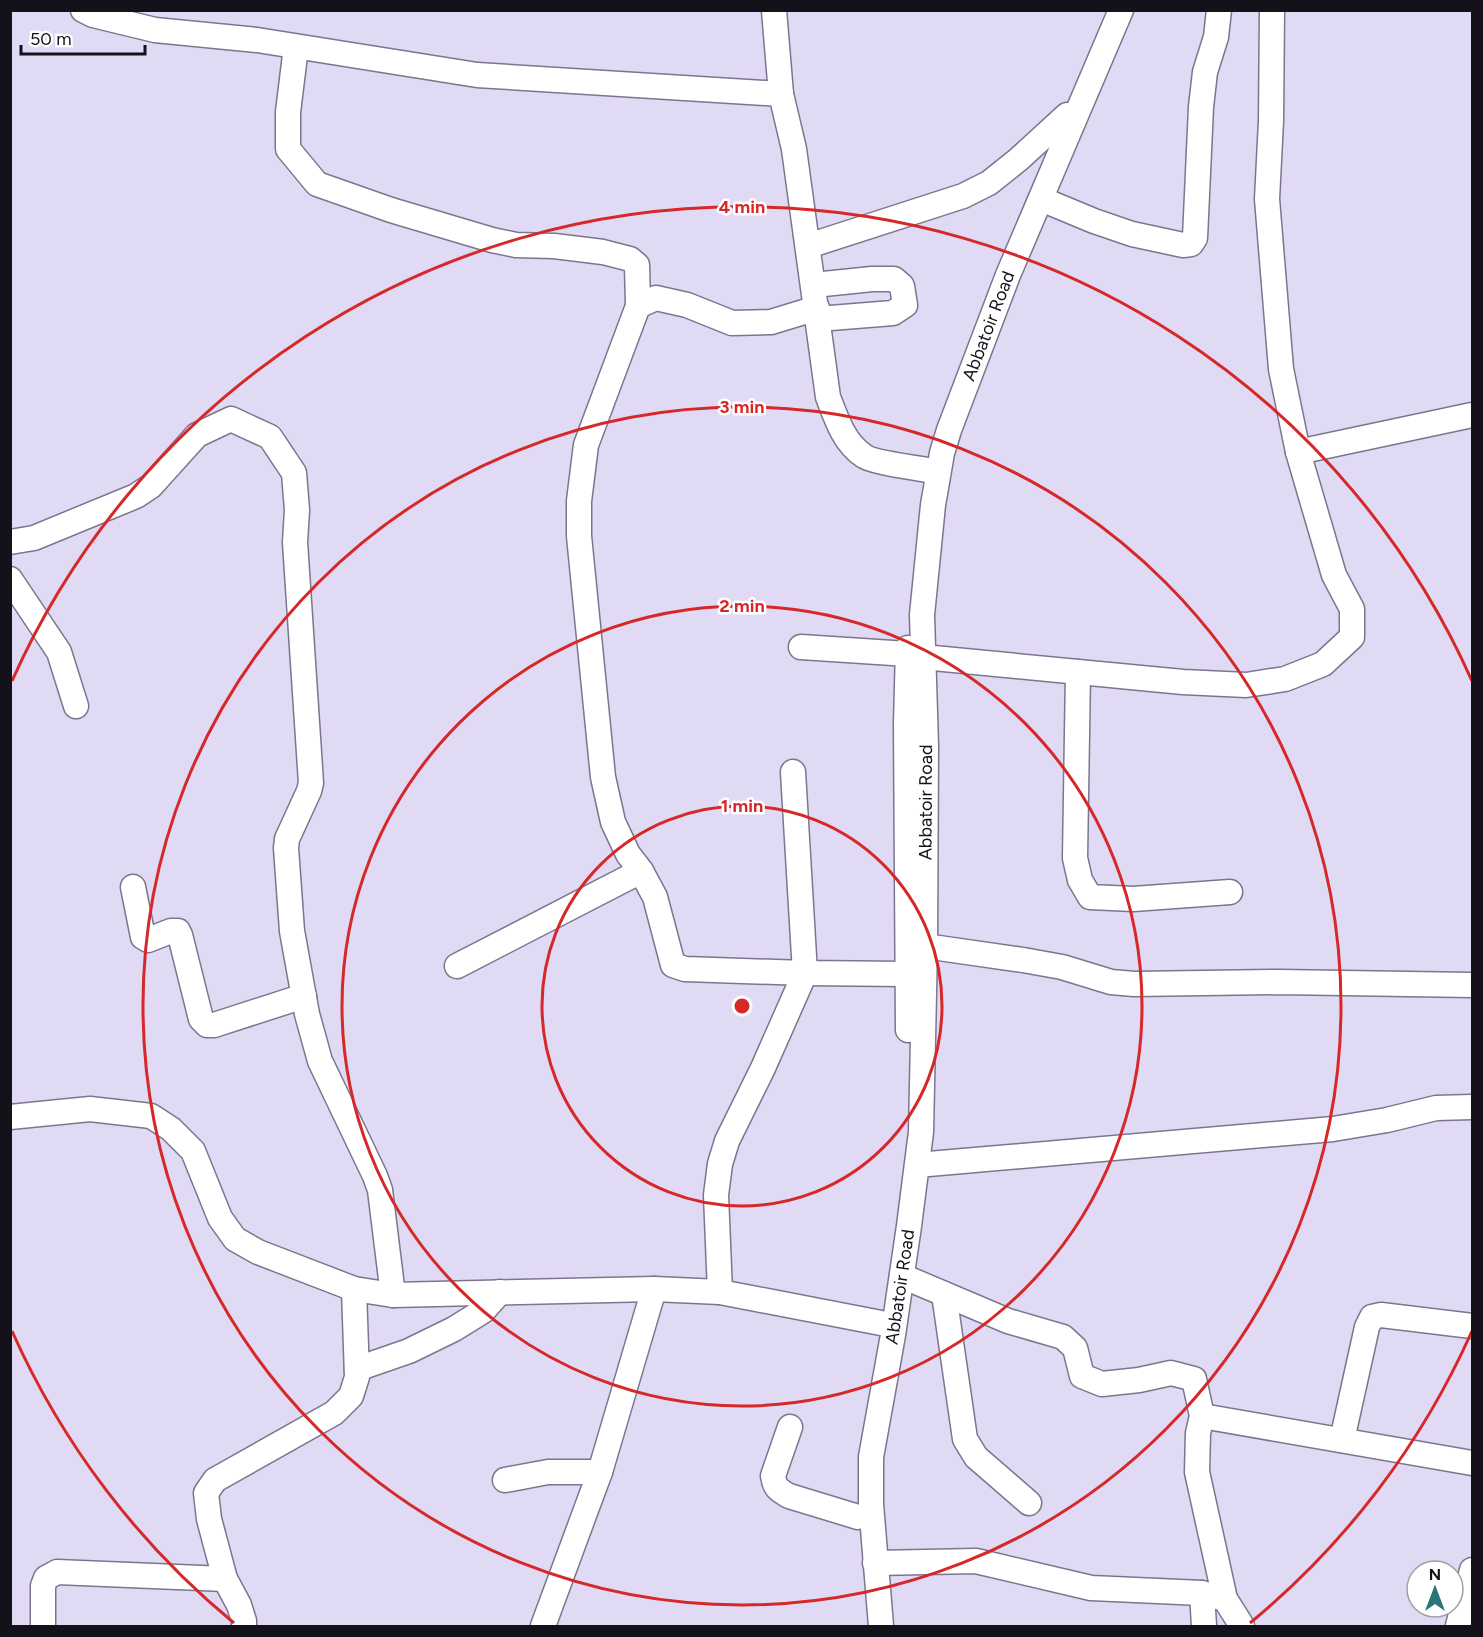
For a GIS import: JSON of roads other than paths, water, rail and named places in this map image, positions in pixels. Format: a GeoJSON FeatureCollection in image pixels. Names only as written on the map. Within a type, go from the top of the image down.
{"type":"FeatureCollection","features":[{"type":"Feature","properties":{"kind":"street"},"geometry":{"type":"LineString","coordinates":[[82,10],[93,15],[155,30],[257,40],[477,75],[781,94]]}},
{"type":"Feature","properties":{"kind":"street"},"geometry":{"type":"LineString","coordinates":[[774,10],[781,94],[794,149],[828,397],[849,443],[865,458],[928,470]]}},
{"type":"Feature","properties":{"kind":"street","name":"Abbatoir Road"},"geometry":{"type":"LineString","coordinates":[[881,1626],[871,1504],[871,1457],[893,1335],[921,1132],[926,746],[915,656],[910,586],[914,540],[928,470],[963,367],[1110,10]]}},
{"type":"Feature","properties":{"kind":"street","name":"Abbatoir Road"},"geometry":{"type":"LineString","coordinates":[[866,1626],[859,1563],[861,1438],[872,1364],[890,1276],[908,1081],[906,724],[922,615],[933,505],[942,453],[949,430],[1008,275],[1121,10]]}},
{"type":"Feature","properties":{"kind":"street"},"geometry":{"type":"LineString","coordinates":[[1041,199],[1132,234],[1183,245],[1191,244],[1196,238],[1202,95],[1205,72],[1216,37],[1219,10]]}},
{"type":"Feature","properties":{"kind":"street"},"geometry":{"type":"LineString","coordinates":[[801,647],[1184,682],[1246,685],[1285,679],[1323,664],[1352,637],[1352,609],[1334,575],[1299,452],[1281,369],[1267,199],[1272,10]]}},
{"type":"Feature","properties":{"kind":"street"},"geometry":{"type":"LineString","coordinates":[[296,47],[288,112],[288,149],[317,184],[391,210],[492,240],[516,245],[554,246],[603,252],[630,259],[637,265],[638,306],[586,445],[579,501],[579,536],[603,777],[613,822],[628,854],[641,871],[655,897],[673,965],[685,969],[906,974]]}},
{"type":"Feature","properties":{"kind":"street"},"geometry":{"type":"LineString","coordinates":[[808,246],[963,196],[989,183],[1067,115]]}},
{"type":"Feature","properties":{"kind":"street"},"geometry":{"type":"LineString","coordinates":[[638,306],[656,298],[687,305],[732,323],[771,322],[816,304]]}},
{"type":"Feature","properties":{"kind":"street"},"geometry":{"type":"LineString","coordinates":[[1299,452],[1473,415]]}},
{"type":"Feature","properties":{"kind":"street"},"geometry":{"type":"LineString","coordinates":[[10,542],[34,538],[136,496],[151,486],[197,435],[231,419],[270,437],[294,473],[297,510],[295,542],[311,783],[287,839],[292,931],[307,1014],[320,1060],[380,1190],[393,1295]]}},
{"type":"Feature","properties":{"kind":"street"},"geometry":{"type":"LineString","coordinates":[[10,579],[58,652],[76,706]]}},
{"type":"Feature","properties":{"kind":"street"},"geometry":{"type":"LineString","coordinates":[[1078,672],[1075,858],[1080,880],[1090,897],[1133,899],[1230,892]]}},
{"type":"Feature","properties":{"kind":"street"},"geometry":{"type":"LineString","coordinates":[[720,1292],[716,1195],[720,1164],[727,1141],[764,1068],[805,973],[793,772]]}},
{"type":"Feature","properties":{"kind":"street"},"geometry":{"type":"LineString","coordinates":[[458,966],[641,871]]}},
{"type":"Feature","properties":{"kind":"street"},"geometry":{"type":"LineString","coordinates":[[133,887],[144,937],[148,940],[171,931],[178,931],[201,1018],[207,1025],[214,1025],[304,996]]}},
{"type":"Feature","properties":{"kind":"street"},"geometry":{"type":"LineString","coordinates":[[925,946],[1062,967],[1111,982],[1123,983],[1279,981],[1473,985]]}},
{"type":"Feature","properties":{"kind":"street"},"geometry":{"type":"LineString","coordinates":[[917,1165],[1333,1129],[1387,1120],[1436,1108],[1473,1107]]}},
{"type":"Feature","properties":{"kind":"street"},"geometry":{"type":"LineString","coordinates":[[10,1117],[90,1109],[151,1116],[171,1129],[192,1151],[220,1218],[235,1239],[258,1252],[354,1289],[393,1295],[654,1289],[720,1292],[881,1323]]}},
{"type":"Feature","properties":{"kind":"street"},"geometry":{"type":"LineString","coordinates":[[902,1276],[1008,1321],[1063,1337],[1075,1348],[1082,1376],[1101,1384],[1139,1380],[1171,1373],[1194,1378],[1202,1416],[1198,1433],[1197,1472],[1213,1596],[1204,1626]]}},
{"type":"Feature","properties":{"kind":"street"},"geometry":{"type":"LineString","coordinates":[[244,1626],[239,1605],[225,1579],[209,1519],[206,1493],[215,1480],[334,1413],[351,1396],[357,1377],[354,1289]]}},
{"type":"Feature","properties":{"kind":"street"},"geometry":{"type":"LineString","coordinates":[[543,1626],[600,1473],[654,1289]]}},
{"type":"Feature","properties":{"kind":"street"},"geometry":{"type":"LineString","coordinates":[[357,1369],[409,1351],[454,1329],[483,1311],[500,1292]]}},
{"type":"Feature","properties":{"kind":"street"},"geometry":{"type":"LineString","coordinates":[[944,1294],[965,1439],[976,1457],[1029,1503]]}},
{"type":"Feature","properties":{"kind":"street"},"geometry":{"type":"LineString","coordinates":[[1342,1440],[1367,1327],[1372,1317],[1381,1315],[1473,1326]]}},
{"type":"Feature","properties":{"kind":"street"},"geometry":{"type":"LineString","coordinates":[[1202,1416],[1473,1463]]}},
{"type":"Feature","properties":{"kind":"street"},"geometry":{"type":"LineString","coordinates":[[790,1427],[773,1476],[774,1484],[779,1491],[858,1517]]}},
{"type":"Feature","properties":{"kind":"street"},"geometry":{"type":"LineString","coordinates":[[505,1480],[548,1472],[600,1473]]}},
{"type":"Feature","properties":{"kind":"street"},"geometry":{"type":"LineString","coordinates":[[876,1563],[976,1562],[1091,1588],[1213,1596],[1242,1626]]}},
{"type":"Feature","properties":{"kind":"street"},"geometry":{"type":"LineString","coordinates":[[1458,1626],[1473,1570]]}},
{"type":"Feature","properties":{"kind":"street"},"geometry":{"type":"LineString","coordinates":[[43,1626],[43,1586],[46,1578],[57,1572],[225,1579]]}}]}
